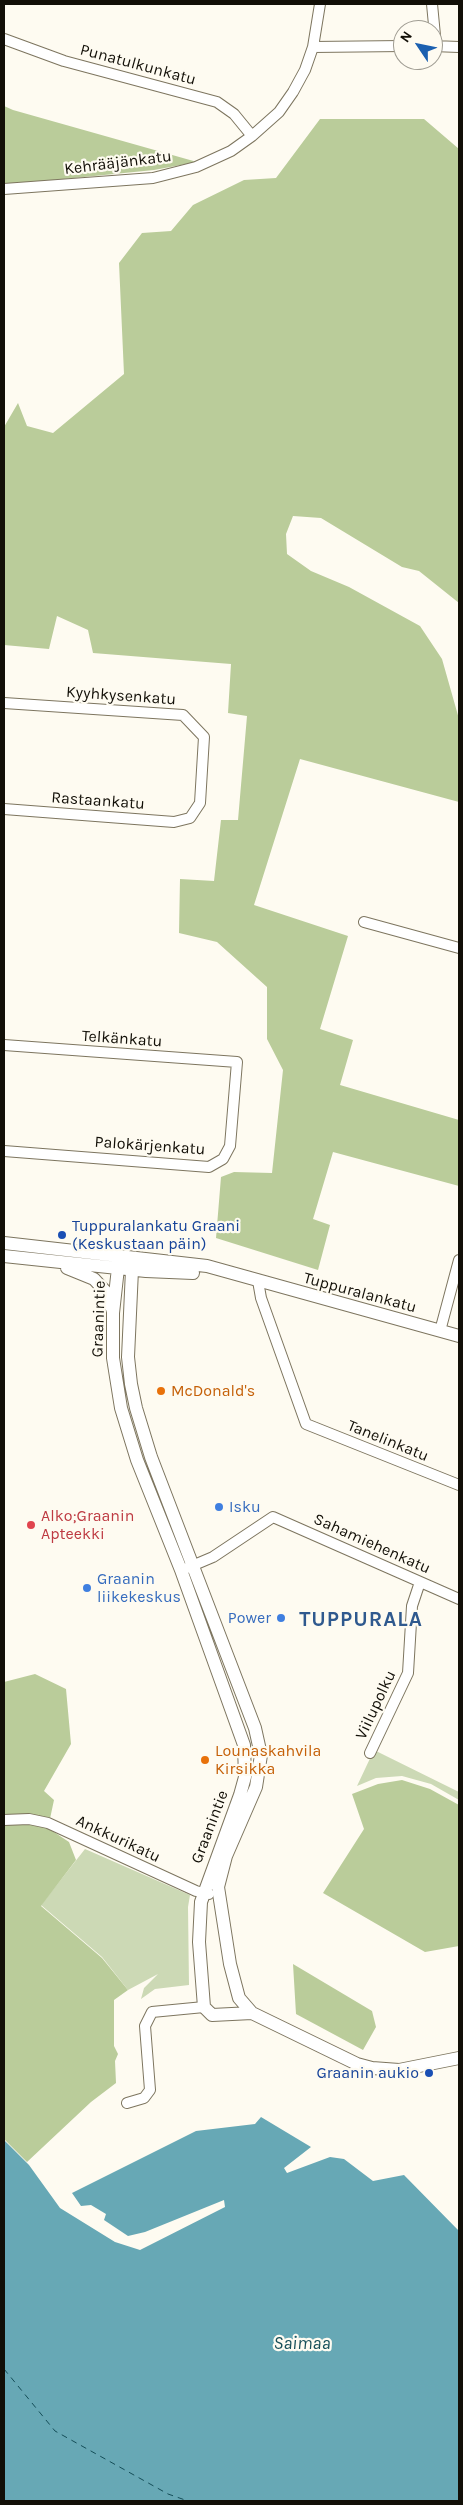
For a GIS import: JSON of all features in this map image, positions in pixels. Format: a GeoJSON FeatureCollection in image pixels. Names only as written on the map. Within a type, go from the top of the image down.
{"type":"FeatureCollection","features":[{"type":"Feature","properties":{"kind":"street","name":"Kehrääjänkatu"},"geometry":{"type":"LineString","coordinates":[[4,189],[153,178],[196,168],[232,151],[279,112],[293,92],[305,70],[313,47],[320,4]]}},
{"type":"Feature","properties":{"kind":"street"},"geometry":{"type":"LineString","coordinates":[[432,4],[433,20]]}},
{"type":"Feature","properties":{"kind":"street","name":"Punatulkunkatu"},"geometry":{"type":"LineString","coordinates":[[4,39],[64,61],[217,102],[234,114],[252,136]]}},
{"type":"Feature","properties":{"kind":"street"},"geometry":{"type":"LineString","coordinates":[[313,47],[393,46]]}},
{"type":"Feature","properties":{"kind":"street"},"geometry":{"type":"LineString","coordinates":[[443,46],[459,47]]}},
{"type":"Feature","properties":{"kind":"street","name":"Kyyhkysenkatu"},"geometry":{"type":"LineString","coordinates":[[4,703],[183,715],[204,737],[200,803],[190,818]]}},
{"type":"Feature","properties":{"kind":"street","name":"Rastaankatu"},"geometry":{"type":"LineString","coordinates":[[4,809],[174,822],[190,818]]}},
{"type":"Feature","properties":{"kind":"street"},"geometry":{"type":"LineString","coordinates":[[364,922],[459,948]]}},
{"type":"Feature","properties":{"kind":"street","name":"Telkänkatu"},"geometry":{"type":"LineString","coordinates":[[4,1045],[237,1062]]}},
{"type":"Feature","properties":{"kind":"street","name":"Palokärjenkatu"},"geometry":{"type":"LineString","coordinates":[[4,1151],[209,1167],[223,1159],[230,1146],[237,1062]]}},
{"type":"Feature","properties":{"kind":"street","name":"Tuppuralankatu"},"geometry":{"type":"LineString","coordinates":[[4,1243],[125,1265]]}},
{"type":"Feature","properties":{"kind":"street","name":"Tuppuralankatu"},"geometry":{"type":"LineString","coordinates":[[4,1256],[125,1265],[208,1273],[255,1280],[459,1336]]}},
{"type":"Feature","properties":{"kind":"street"},"geometry":{"type":"LineString","coordinates":[[43,1260],[94,1279],[105,1291],[113,1313]]}},
{"type":"Feature","properties":{"kind":"street"},"geometry":{"type":"LineString","coordinates":[[440,1331],[459,1260]]}},
{"type":"Feature","properties":{"kind":"street","name":"Graanintie"},"geometry":{"type":"LineString","coordinates":[[125,1265],[113,1313],[113,1358],[121,1408],[137,1460],[255,1728],[261,1755],[256,1787],[226,1856],[218,1894],[230,1964],[237,1992],[252,2013]]}},
{"type":"Feature","properties":{"kind":"street","name":"Graanintie"},"geometry":{"type":"LineString","coordinates":[[125,1265],[131,1384],[151,1457],[244,1746],[245,1777],[240,1795],[202,1893],[199,1942],[204,2007]]}},
{"type":"Feature","properties":{"kind":"street","name":"Tanelinkatu"},"geometry":{"type":"LineString","coordinates":[[255,1280],[306,1424],[459,1485]]}},
{"type":"Feature","properties":{"kind":"street","name":"Sahamiehenkatu"},"geometry":{"type":"LineString","coordinates":[[186,1569],[213,1557],[273,1517],[459,1599]]}},
{"type":"Feature","properties":{"kind":"street","name":"Viilupolku"},"geometry":{"type":"LineString","coordinates":[[370,1753],[408,1674],[409,1629],[412,1606],[420,1582]]}},
{"type":"Feature","properties":{"kind":"street","name":"Ankkurikatu"},"geometry":{"type":"LineString","coordinates":[[4,1820],[29,1819],[48,1824],[202,1893],[218,1894]]}},
{"type":"Feature","properties":{"kind":"street"},"geometry":{"type":"LineString","coordinates":[[127,2103],[144,2098],[150,2090],[144,2026],[152,2012],[204,2007],[212,2015],[252,2013],[272,2021],[341,2058],[372,2068],[399,2070],[459,2058]]}},
{"type":"Feature","properties":{"kind":"green space"},"geometry":{"type":"Polygon","coordinates":[[[4,106],[197,162],[154,170],[4,185],[4,106]]]}},
{"type":"Feature","properties":{"kind":"green space"},"geometry":{"type":"Polygon","coordinates":[[[320,119],[424,119],[459,149],[459,603],[419,571],[402,567],[321,518],[293,516],[286,534],[287,554],[311,571],[349,587],[420,626],[442,659],[459,719],[459,802],[300,759],[254,905],[348,936],[320,1029],[353,1040],[340,1085],[459,1120],[459,1186],[333,1152],[313,1219],[330,1225],[318,1270],[216,1238],[221,1177],[234,1172],[272,1173],[283,1070],[267,1039],[267,987],[217,942],[179,933],[180,879],[214,881],[221,820],[238,820],[247,716],[228,713],[231,664],[93,653],[88,630],[57,616],[49,649],[4,645],[4,427],[18,403],[27,426],[53,433],[124,374],[119,263],[142,233],[171,231],[193,205],[244,180],[276,178],[320,119]]]}},
{"type":"Feature","properties":{"kind":"green space"},"geometry":{"type":"Polygon","coordinates":[[[35,1674],[66,1689],[71,1744],[44,1791],[54,1800],[48,1828],[69,1842],[76,1860],[41,1906],[102,1958],[128,1990],[114,2000],[114,2046],[118,2054],[115,2061],[116,2083],[91,2102],[27,2162],[4,2139],[4,1682],[35,1674]]]}},
{"type":"Feature","properties":{"kind":"green space"},"geometry":{"type":"Polygon","coordinates":[[[374,1750],[459,1792],[459,1800],[431,1784],[402,1776],[376,1778],[357,1786],[374,1750]]]}},
{"type":"Feature","properties":{"kind":"green space"},"geometry":{"type":"Polygon","coordinates":[[[402,1780],[430,1789],[459,1805],[459,1946],[425,1952],[323,1893],[364,1829],[352,1794],[378,1784],[402,1780]]]}},
{"type":"Feature","properties":{"kind":"green space"},"geometry":{"type":"Polygon","coordinates":[[[85,1849],[190,1895],[188,1907],[189,1985],[155,1989],[141,1999],[144,1988],[158,1974],[128,1990],[102,1957],[41,1905],[85,1849]]]}},
{"type":"Feature","properties":{"kind":"green space"},"geometry":{"type":"Polygon","coordinates":[[[293,1964],[372,2011],[376,2027],[363,2050],[296,2014],[293,1964]]]}},
{"type":"Feature","properties":{"kind":"water","name":"Saimaa"},"geometry":{"type":"Polygon","coordinates":[[[261,2117],[311,2147],[284,2168],[287,2173],[330,2157],[344,2159],[373,2181],[404,2175],[459,2231],[459,2501],[4,2501],[4,2140],[29,2165],[60,2208],[115,2242],[140,2250],[225,2207],[224,2200],[145,2232],[128,2236],[104,2220],[106,2214],[91,2205],[81,2206],[72,2193],[196,2131],[255,2124],[261,2117]]]}},
{"type":"Feature","properties":{"kind":"ferry route"},"geometry":{"type":"LineString","coordinates":[[4,2369],[55,2431],[168,2494],[188,2501]]}},
{"type":"Feature","properties":{"kind":"place","name":"Tuppuralankatu Graani (Keskustaan päin)"},"geometry":{"type":"Point","coordinates":[62,1235]}},
{"type":"Feature","properties":{"kind":"place","name":"McDonald's"},"geometry":{"type":"Point","coordinates":[161,1391]}},
{"type":"Feature","properties":{"kind":"place","name":"Isku"},"geometry":{"type":"Point","coordinates":[219,1507]}},
{"type":"Feature","properties":{"kind":"place","name":"Alko;Graanin Apteekki"},"geometry":{"type":"Point","coordinates":[31,1525]}},
{"type":"Feature","properties":{"kind":"place","name":"Graanin liikekeskus"},"geometry":{"type":"Point","coordinates":[87,1588]}},
{"type":"Feature","properties":{"kind":"place","name":"Power"},"geometry":{"type":"Point","coordinates":[281,1618]}},
{"type":"Feature","properties":{"kind":"place","name":"Lounaskahvila Kirsikka"},"geometry":{"type":"Point","coordinates":[205,1760]}},
{"type":"Feature","properties":{"kind":"place","name":"Graanin aukio"},"geometry":{"type":"Point","coordinates":[429,2073]}},
{"type":"Feature","properties":{"kind":"district","name":"TUPPURALA"},"geometry":{"type":"Point","coordinates":[361,1620]}}]}
